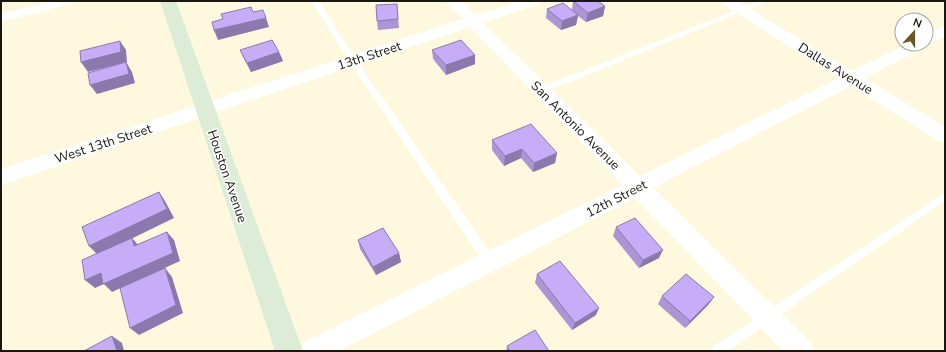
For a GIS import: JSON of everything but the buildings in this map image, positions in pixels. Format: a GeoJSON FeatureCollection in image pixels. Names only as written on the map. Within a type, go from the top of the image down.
{"type":"FeatureCollection","features":[{"type":"Feature","properties":{"kind":"main road","name":"Houston Avenue"},"geometry":{"type":"LineString","coordinates":[[168,1],[204,110],[289,351]]}},
{"type":"Feature","properties":{"kind":"street"},"geometry":{"type":"LineString","coordinates":[[1,18],[67,1]]}},
{"type":"Feature","properties":{"kind":"street","name":"San Antonio Avenue"},"geometry":{"type":"LineString","coordinates":[[453,1],[801,351]]}},
{"type":"Feature","properties":{"kind":"street","name":"13th Street"},"geometry":{"type":"LineString","coordinates":[[204,110],[534,1]]}},
{"type":"Feature","properties":{"kind":"street","name":"Dallas Avenue"},"geometry":{"type":"LineString","coordinates":[[727,1],[945,136]]}},
{"type":"Feature","properties":{"kind":"street"},"geometry":{"type":"LineString","coordinates":[[934,36],[945,31]]}},
{"type":"Feature","properties":{"kind":"street","name":"12th Street"},"geometry":{"type":"LineString","coordinates":[[313,351],[903,52]]}},
{"type":"Feature","properties":{"kind":"street","name":"West 13th Street"},"geometry":{"type":"LineString","coordinates":[[1,177],[204,110]]}},
{"type":"Feature","properties":{"kind":"lane"},"geometry":{"type":"LineString","coordinates":[[316,1],[353,61],[490,262]]}},
{"type":"Feature","properties":{"kind":"lane"},"geometry":{"type":"LineString","coordinates":[[542,90],[765,1]]}},
{"type":"Feature","properties":{"kind":"lane"},"geometry":{"type":"LineString","coordinates":[[717,351],[945,196]]}}]}
